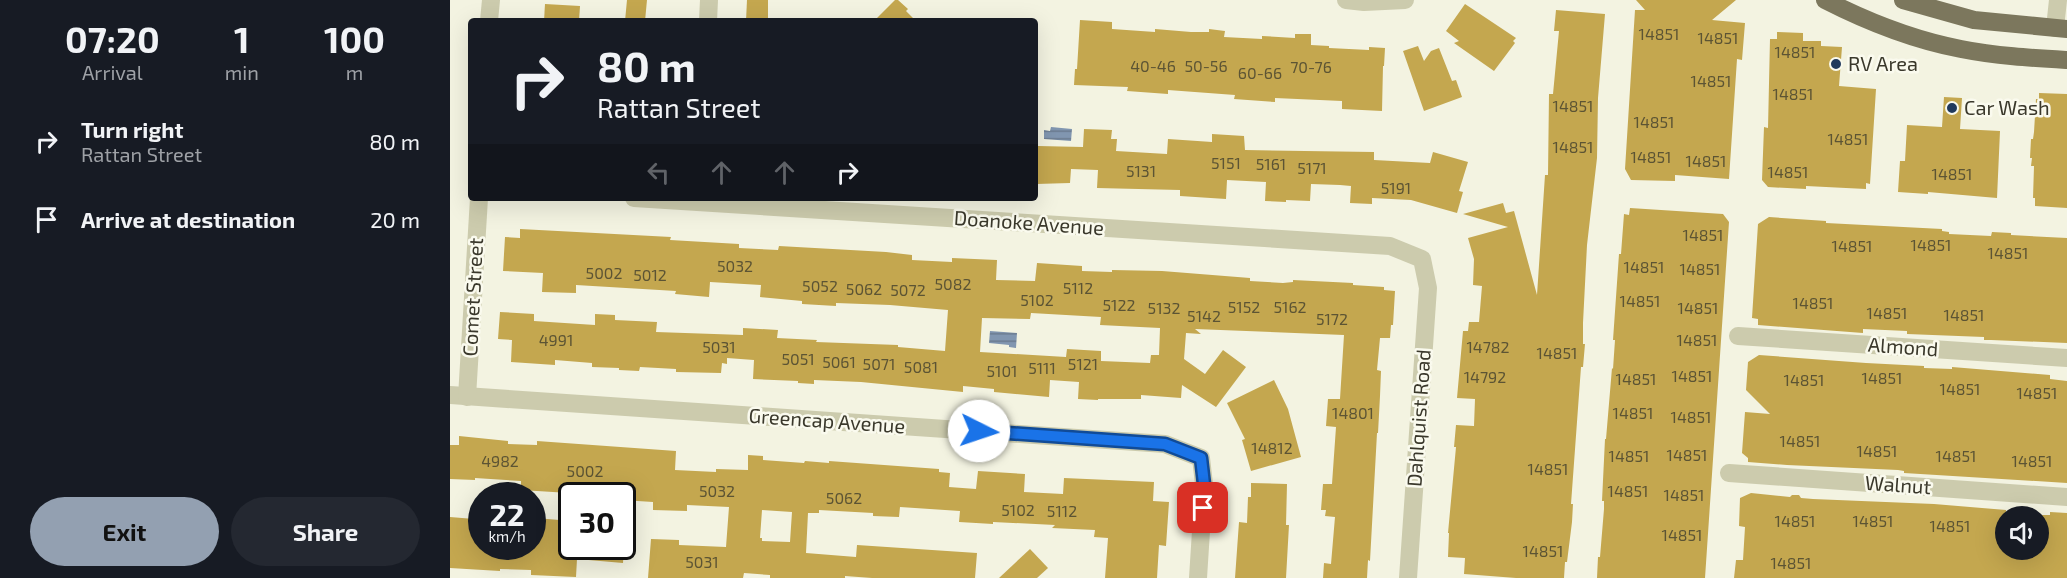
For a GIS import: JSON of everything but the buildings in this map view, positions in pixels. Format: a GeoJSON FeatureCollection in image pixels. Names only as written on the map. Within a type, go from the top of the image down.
{"type":"FeatureCollection","features":[{"type":"Feature","properties":{"kind":"main road"},"geometry":{"type":"LineString","coordinates":[[1826,0],[1886,27],[1932,42],[1975,52],[2067,60]]}},
{"type":"Feature","properties":{"kind":"main road"},"geometry":{"type":"LineString","coordinates":[[1903,0],[1974,20],[2061,28]]}},
{"type":"Feature","properties":{"kind":"street"},"geometry":{"type":"LineString","coordinates":[[489,18],[491,0]]}},
{"type":"Feature","properties":{"kind":"street"},"geometry":{"type":"LineString","coordinates":[[708,18],[709,0]]}},
{"type":"Feature","properties":{"kind":"street"},"geometry":{"type":"LineString","coordinates":[[1346,0],[1364,2],[1405,0]]}},
{"type":"Feature","properties":{"kind":"street"},"geometry":{"type":"LineString","coordinates":[[2058,0],[2061,28]]}},
{"type":"Feature","properties":{"kind":"street","name":"Comet Street"},"geometry":{"type":"LineString","coordinates":[[458,396],[479,201]]}},
{"type":"Feature","properties":{"kind":"street","name":"Doanoke Avenue"},"geometry":{"type":"LineString","coordinates":[[711,201],[1390,246],[1422,259]]}},
{"type":"Feature","properties":{"kind":"street","name":"Dahlquist Road"},"geometry":{"type":"LineString","coordinates":[[1408,578],[1428,288],[1422,259]]}},
{"type":"Feature","properties":{"kind":"street","name":"Almond"},"geometry":{"type":"LineString","coordinates":[[1738,336],[2067,358]]}},
{"type":"Feature","properties":{"kind":"street","name":"Greencap Avenue"},"geometry":{"type":"LineString","coordinates":[[458,396],[1165,444],[1201,458],[1204,484],[1198,578]]}},
{"type":"Feature","properties":{"kind":"street","name":"Walnut"},"geometry":{"type":"LineString","coordinates":[[1729,473],[2067,497]]}},
{"type":"Feature","properties":{"kind":"water"},"geometry":{"type":"Polygon","coordinates":[[[1051,127],[1072,129],[1071,141],[1044,139],[1044,130],[1050,131],[1051,127]]]}},
{"type":"Feature","properties":{"kind":"water"},"geometry":{"type":"Polygon","coordinates":[[[990,331],[1017,333],[1016,348],[989,343],[990,331]]]}},
{"type":"Feature","properties":{"kind":"place","name":"RV Area"},"geometry":{"type":"Point","coordinates":[1836,64]}},
{"type":"Feature","properties":{"kind":"place","name":"Car Wash"},"geometry":{"type":"Point","coordinates":[1952,108]}},
{"type":"Feature","properties":{"kind":"route"},"geometry":{"type":"LineString","coordinates":[[979,431],[1165,444],[1201,458],[1204,484],[1203,508]]}}]}
